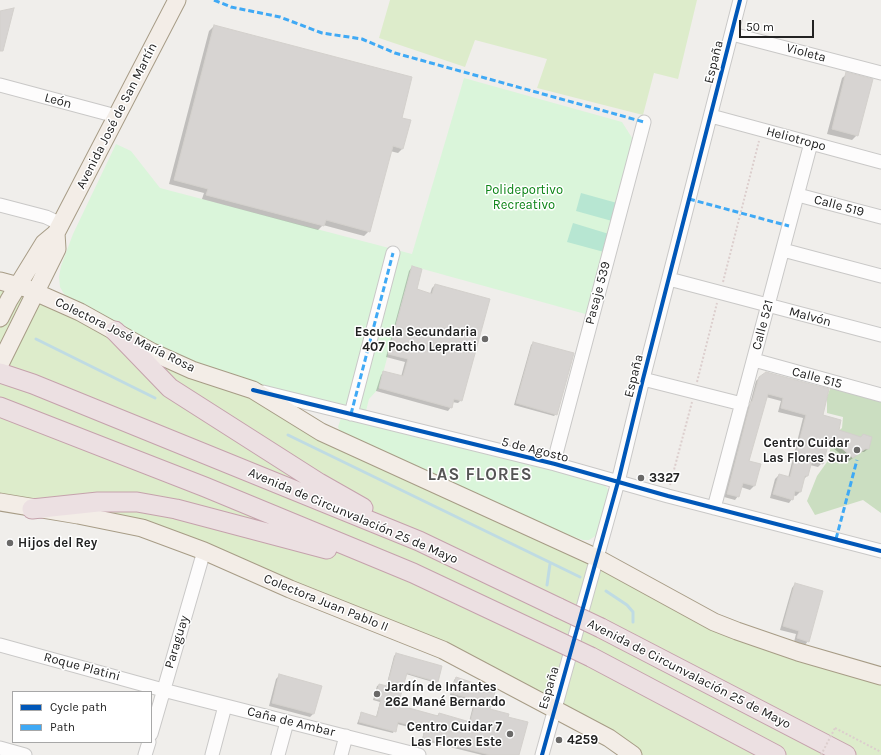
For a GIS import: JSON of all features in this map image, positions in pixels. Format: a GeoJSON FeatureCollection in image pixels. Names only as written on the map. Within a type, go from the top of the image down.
{"type":"FeatureCollection","features":[{"type":"Feature","properties":{"kind":"highway"},"geometry":{"type":"LineString","coordinates":[[115,331],[170,388],[319,482],[419,541]]}},
{"type":"Feature","properties":{"kind":"highway","name":"Avenida de Circunvalación 25 de Mayo"},"geometry":{"type":"LineString","coordinates":[[0,373],[33,384],[419,541],[601,628],[846,755]]}},
{"type":"Feature","properties":{"kind":"highway"},"geometry":{"type":"LineString","coordinates":[[9,410],[205,487],[413,573],[591,657],[776,755]]}},
{"type":"Feature","properties":{"kind":"highway"},"geometry":{"type":"LineString","coordinates":[[32,508],[98,502],[137,502],[184,511],[413,573]]}},
{"type":"Feature","properties":{"kind":"main road","name":"Avenida José de San Martín"},"geometry":{"type":"LineString","coordinates":[[0,318],[44,243],[59,228],[177,0]]}},
{"type":"Feature","properties":{"kind":"main road","name":"Avenida José de San Martín"},"geometry":{"type":"LineString","coordinates":[[0,364],[57,249],[59,228]]}},
{"type":"Feature","properties":{"kind":"main road","name":"Colectora José María Rosa"},"geometry":{"type":"LineString","coordinates":[[0,281],[36,292],[80,312],[152,352],[192,370],[253,390],[321,432],[597,558],[714,622],[798,652],[881,676]]}},
{"type":"Feature","properties":{"kind":"main road","name":"Colectora Juan Pablo II"},"geometry":{"type":"LineString","coordinates":[[0,502],[78,515],[142,528],[204,552],[290,589],[443,650],[609,738],[633,755]]}},
{"type":"Feature","properties":{"kind":"street","name":"España"},"geometry":{"type":"LineString","coordinates":[[542,755],[618,482],[740,0]]}},
{"type":"Feature","properties":{"kind":"street","name":"Violeta"},"geometry":{"type":"LineString","coordinates":[[732,34],[881,73]]}},
{"type":"Feature","properties":{"kind":"street","name":"León"},"geometry":{"type":"LineString","coordinates":[[0,85],[116,116]]}},
{"type":"Feature","properties":{"kind":"street","name":"Heliotropo"},"geometry":{"type":"LineString","coordinates":[[711,116],[881,162]]}},
{"type":"Feature","properties":{"kind":"street","name":"Pasaje 539"},"geometry":{"type":"LineString","coordinates":[[555,464],[557,450],[644,122]]}},
{"type":"Feature","properties":{"kind":"street","name":"Calle 521"},"geometry":{"type":"LineString","coordinates":[[714,508],[811,143]]}},
{"type":"Feature","properties":{"kind":"street","name":"Calle 519"},"geometry":{"type":"LineString","coordinates":[[798,195],[881,217]]}},
{"type":"Feature","properties":{"kind":"street"},"geometry":{"type":"LineString","coordinates":[[0,205],[46,217],[59,228]]}},
{"type":"Feature","properties":{"kind":"street"},"geometry":{"type":"LineString","coordinates":[[783,250],[881,276]]}},
{"type":"Feature","properties":{"kind":"street"},"geometry":{"type":"LineString","coordinates":[[351,414],[393,253]]}},
{"type":"Feature","properties":{"kind":"street","name":"Malvón"},"geometry":{"type":"LineString","coordinates":[[669,279],[881,336]]}},
{"type":"Feature","properties":{"kind":"street","name":"Calle 515"},"geometry":{"type":"LineString","coordinates":[[754,360],[881,395]]}},
{"type":"Feature","properties":{"kind":"street"},"geometry":{"type":"LineString","coordinates":[[643,379],[742,404]]}},
{"type":"Feature","properties":{"kind":"street","name":"5 de Agosto"},"geometry":{"type":"LineString","coordinates":[[253,390],[555,464],[668,496],[881,551]]}},
{"type":"Feature","properties":{"kind":"street","name":"Paraguay"},"geometry":{"type":"LineString","coordinates":[[152,730],[204,552]]}},
{"type":"Feature","properties":{"kind":"street","name":"Roque Platini"},"geometry":{"type":"LineString","coordinates":[[0,645],[163,690]]}},
{"type":"Feature","properties":{"kind":"street","name":"Caña de Ambar"},"geometry":{"type":"LineString","coordinates":[[163,690],[346,736],[410,754]]}},
{"type":"Feature","properties":{"kind":"street"},"geometry":{"type":"LineString","coordinates":[[212,755],[225,706]]}},
{"type":"Feature","properties":{"kind":"street"},"geometry":{"type":"LineString","coordinates":[[278,755],[287,722]]}},
{"type":"Feature","properties":{"kind":"street"},"geometry":{"type":"LineString","coordinates":[[341,755],[346,736]]}},
{"type":"Feature","properties":{"kind":"street"},"geometry":{"type":"LineString","coordinates":[[145,755],[149,743]]}},
{"type":"Feature","properties":{"kind":"street"},"geometry":{"type":"LineString","coordinates":[[0,748],[25,755]]}},
{"type":"Feature","properties":{"kind":"path"},"geometry":{"type":"LineString","coordinates":[[668,496],[762,130]]}},
{"type":"Feature","properties":{"kind":"path"},"geometry":{"type":"LineString","coordinates":[[821,755],[835,728],[881,752]]}},
{"type":"Feature","properties":{"kind":"green space"},"geometry":{"type":"Polygon","coordinates":[[[390,0],[697,0],[678,79],[654,73],[643,115],[537,88],[547,59],[475,40],[465,67],[379,38],[390,0]]]}},
{"type":"Feature","properties":{"kind":"green space","name":"Polideportivo Recreativo"},"geometry":{"type":"Polygon","coordinates":[[[464,78],[622,122],[634,141],[589,315],[412,266],[379,388],[369,399],[366,411],[241,381],[200,367],[73,301],[64,294],[60,287],[59,277],[61,266],[73,234],[116,144],[131,151],[160,188],[412,254],[464,78]]]}},
{"type":"Feature","properties":{"kind":"green space"},"geometry":{"type":"Polygon","coordinates":[[[581,193],[617,203],[612,221],[576,211],[581,193]]]}},
{"type":"Feature","properties":{"kind":"green space"},"geometry":{"type":"Polygon","coordinates":[[[573,223],[609,234],[604,252],[567,242],[573,223]]]}},
{"type":"Feature","properties":{"kind":"green space"},"geometry":{"type":"Polygon","coordinates":[[[0,281],[192,370],[714,622],[881,676],[881,755],[633,755],[538,700],[204,551],[0,502],[0,281]]]}},
{"type":"Feature","properties":{"kind":"green space"},"geometry":{"type":"Polygon","coordinates":[[[831,386],[881,400],[881,513],[863,500],[815,515],[807,501],[817,476],[827,462],[834,435],[842,428],[843,417],[827,413],[827,397],[831,386]]]}},
{"type":"Feature","properties":{"kind":"green space"},"geometry":{"type":"Polygon","coordinates":[[[345,416],[604,484],[609,491],[597,535],[589,540],[583,540],[566,534],[345,434],[340,431],[338,427],[341,418],[345,416]]]}},
{"type":"Feature","properties":{"kind":"building"},"geometry":{"type":"Polygon","coordinates":[[[14,8],[3,51],[0,51],[0,11],[14,8]]]}},
{"type":"Feature","properties":{"kind":"building"},"geometry":{"type":"Polygon","coordinates":[[[214,25],[412,77],[402,118],[411,120],[403,149],[393,146],[370,232],[326,220],[324,226],[206,195],[208,189],[174,180],[214,25]]]}},
{"type":"Feature","properties":{"kind":"building"},"geometry":{"type":"Polygon","coordinates":[[[846,72],[873,79],[858,136],[832,129],[846,72]]]}},
{"type":"Feature","properties":{"kind":"building"},"geometry":{"type":"Polygon","coordinates":[[[412,266],[422,269],[417,289],[432,294],[435,284],[490,299],[462,401],[454,399],[452,408],[379,388],[383,371],[403,376],[408,359],[388,354],[412,266]]]}},
{"type":"Feature","properties":{"kind":"building"},"geometry":{"type":"Polygon","coordinates":[[[533,342],[574,353],[557,415],[516,403],[533,342]]]}},
{"type":"Feature","properties":{"kind":"building"},"geometry":{"type":"Polygon","coordinates":[[[766,372],[829,389],[823,415],[841,420],[839,430],[861,437],[863,434],[872,437],[869,449],[865,449],[853,458],[830,438],[823,464],[812,461],[808,476],[805,476],[801,492],[795,491],[793,500],[773,494],[779,474],[790,477],[806,415],[781,408],[783,398],[768,394],[749,461],[761,464],[755,486],[743,483],[739,497],[727,494],[751,401],[752,402],[759,377],[766,372]]]}},
{"type":"Feature","properties":{"kind":"building"},"geometry":{"type":"Polygon","coordinates":[[[795,583],[823,591],[809,642],[797,638],[799,631],[783,626],[795,583]]]}},
{"type":"Feature","properties":{"kind":"building"},"geometry":{"type":"Polygon","coordinates":[[[396,653],[442,666],[438,682],[407,673],[398,705],[438,716],[439,713],[470,722],[476,700],[451,693],[456,677],[480,684],[495,692],[490,709],[509,714],[508,717],[528,722],[519,755],[490,755],[431,741],[423,738],[425,729],[398,722],[396,732],[359,722],[361,712],[377,717],[381,700],[375,699],[379,684],[387,686],[396,653]]]}},
{"type":"Feature","properties":{"kind":"building"},"geometry":{"type":"Polygon","coordinates":[[[279,674],[322,686],[314,714],[272,703],[279,674]]]}},
{"type":"Feature","properties":{"kind":"waterway"},"geometry":{"type":"LineString","coordinates":[[36,339],[155,398]]}},
{"type":"Feature","properties":{"kind":"waterway"},"geometry":{"type":"LineString","coordinates":[[288,435],[580,577]]}},
{"type":"Feature","properties":{"kind":"waterway"},"geometry":{"type":"LineString","coordinates":[[547,585],[550,564]]}},
{"type":"Feature","properties":{"kind":"waterway"},"geometry":{"type":"LineString","coordinates":[[606,591],[627,605],[633,612],[633,622]]}},
{"type":"Feature","properties":{"kind":"marked path"},"geometry":{"type":"LineString","coordinates":[[214,0],[231,7],[280,17],[322,33],[362,39],[395,53],[644,122]]}},
{"type":"Feature","properties":{"kind":"marked path"},"geometry":{"type":"LineString","coordinates":[[689,199],[789,226]]}},
{"type":"Feature","properties":{"kind":"marked path"},"geometry":{"type":"LineString","coordinates":[[351,414],[393,253]]}},
{"type":"Feature","properties":{"kind":"marked path"},"geometry":{"type":"LineString","coordinates":[[836,539],[857,460]]}},
{"type":"Feature","properties":{"kind":"cycle path"},"geometry":{"type":"LineString","coordinates":[[542,755],[618,482],[740,0]]}},
{"type":"Feature","properties":{"kind":"cycle path"},"geometry":{"type":"LineString","coordinates":[[253,390],[555,464],[668,496],[881,551]]}},
{"type":"Feature","properties":{"kind":"place","name":"Escuela Secundaria 407 Pocho Lepratti"},"geometry":{"type":"Point","coordinates":[485,339]}},
{"type":"Feature","properties":{"kind":"place","name":"Centro Cuidar Las Flores Sur"},"geometry":{"type":"Point","coordinates":[857,450]}},
{"type":"Feature","properties":{"kind":"place","name":"3327"},"geometry":{"type":"Point","coordinates":[641,478]}},
{"type":"Feature","properties":{"kind":"place","name":"Hijos del Rey"},"geometry":{"type":"Point","coordinates":[10,543]}},
{"type":"Feature","properties":{"kind":"place","name":"Jardín de Infantes 262 Mané Bernardo"},"geometry":{"type":"Point","coordinates":[377,694]}},
{"type":"Feature","properties":{"kind":"place","name":"Centro Cuidar 7 Las Flores Este"},"geometry":{"type":"Point","coordinates":[510,734]}},
{"type":"Feature","properties":{"kind":"place","name":"4259"},"geometry":{"type":"Point","coordinates":[559,740]}},
{"type":"Feature","properties":{"kind":"district","name":"LAS FLORES"},"geometry":{"type":"Point","coordinates":[480,475]}}]}
